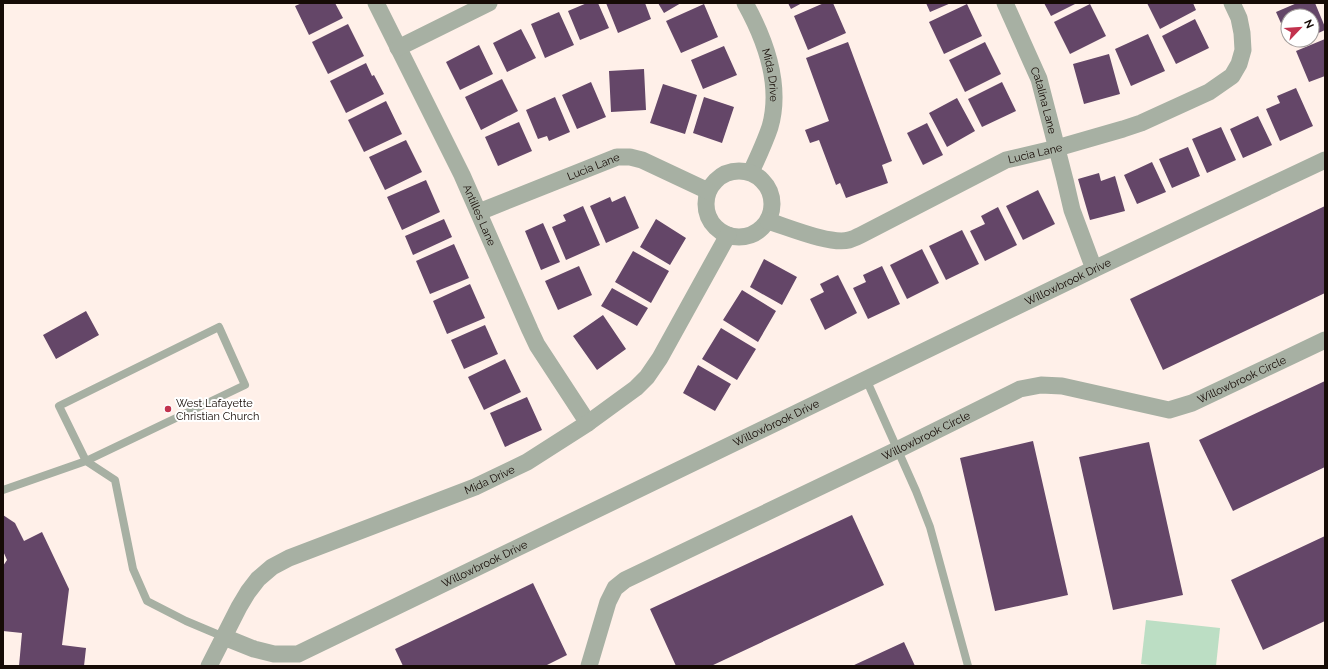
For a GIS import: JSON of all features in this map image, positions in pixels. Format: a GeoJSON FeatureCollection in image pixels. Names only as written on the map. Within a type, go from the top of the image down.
{"type":"FeatureCollection","features":[{"type":"Feature","properties":{"kind":"street","name":"Antilles Lane"},"geometry":{"type":"LineString","coordinates":[[376,3],[439,128],[537,345],[588,423]]}},
{"type":"Feature","properties":{"kind":"street"},"geometry":{"type":"LineString","coordinates":[[398,48],[489,3]]}},
{"type":"Feature","properties":{"kind":"street","name":"Mida Drive"},"geometry":{"type":"LineString","coordinates":[[745,3],[753,17],[762,39],[774,85],[774,104],[770,126],[752,172]]}},
{"type":"Feature","properties":{"kind":"street","name":"Catalina Lane"},"geometry":{"type":"LineString","coordinates":[[1005,3],[1040,79],[1072,210],[1094,269]]}},
{"type":"Feature","properties":{"kind":"street","name":"Lucia Lane"},"geometry":{"type":"LineString","coordinates":[[768,221],[815,236],[837,241],[849,240],[1006,160],[1058,148],[1141,123],[1209,92],[1232,76],[1239,64],[1243,50],[1239,18],[1232,3]]}},
{"type":"Feature","properties":{"kind":"street","name":"Lucia Lane"},"geometry":{"type":"LineString","coordinates":[[478,212],[617,157],[630,157],[642,160],[708,191]]}},
{"type":"Feature","properties":{"kind":"street","name":"Willowbrook Drive"},"geometry":{"type":"LineString","coordinates":[[224,637],[254,649],[274,654],[298,654],[1094,269],[1325,160]]}},
{"type":"Feature","properties":{"kind":"street"},"geometry":{"type":"LineString","coordinates":[[742,170],[752,172],[769,188],[772,199],[772,210],[768,221],[755,234],[737,237],[728,235],[718,230],[711,222],[707,212],[706,201],[708,191],[714,182],[722,175],[731,171],[742,170]]}},
{"type":"Feature","properties":{"kind":"street","name":"Mida Drive"},"geometry":{"type":"LineString","coordinates":[[209,666],[248,592],[272,567],[295,555],[475,487],[500,476],[527,462],[588,423],[636,388],[647,377],[660,358],[728,235]]}},
{"type":"Feature","properties":{"kind":"street","name":"Willowbrook Circle"},"geometry":{"type":"LineString","coordinates":[[589,666],[608,602],[615,588],[625,580],[897,450],[1020,389],[1041,385],[1062,386],[1169,410],[1192,403],[1325,340]]}},
{"type":"Feature","properties":{"kind":"lane"},"geometry":{"type":"LineString","coordinates":[[3,490],[86,461],[245,385],[219,327],[59,406],[86,461],[115,480],[133,570],[147,601],[186,621],[224,637]]}},
{"type":"Feature","properties":{"kind":"lane"},"geometry":{"type":"LineString","coordinates":[[866,379],[916,491],[930,527],[968,666]]}},
{"type":"Feature","properties":{"kind":"green space"},"geometry":{"type":"Polygon","coordinates":[[[1146,620],[1220,628],[1216,666],[1159,666],[1141,664],[1146,620]]]}},
{"type":"Feature","properties":{"kind":"building"},"geometry":{"type":"Polygon","coordinates":[[[302,3],[335,3],[343,18],[309,35],[295,6],[302,3]]]}},
{"type":"Feature","properties":{"kind":"building"},"geometry":{"type":"Polygon","coordinates":[[[587,3],[598,3],[609,28],[580,40],[568,11],[587,3]]]}},
{"type":"Feature","properties":{"kind":"building"},"geometry":{"type":"Polygon","coordinates":[[[606,3],[645,3],[651,19],[618,33],[606,3]]]}},
{"type":"Feature","properties":{"kind":"building"},"geometry":{"type":"Polygon","coordinates":[[[658,3],[681,3],[664,13],[658,3]]]}},
{"type":"Feature","properties":{"kind":"building"},"geometry":{"type":"Polygon","coordinates":[[[788,3],[802,3],[791,9],[788,3]]]}},
{"type":"Feature","properties":{"kind":"building"},"geometry":{"type":"Polygon","coordinates":[[[824,3],[833,3],[846,33],[808,50],[794,16],[824,3]]]}},
{"type":"Feature","properties":{"kind":"building"},"geometry":{"type":"Polygon","coordinates":[[[926,3],[951,3],[930,12],[926,3]]]}},
{"type":"Feature","properties":{"kind":"building"},"geometry":{"type":"Polygon","coordinates":[[[1044,3],[1077,3],[1051,16],[1044,3]]]}},
{"type":"Feature","properties":{"kind":"building"},"geometry":{"type":"Polygon","coordinates":[[[1147,3],[1193,3],[1196,10],[1160,29],[1147,3]]]}},
{"type":"Feature","properties":{"kind":"building"},"geometry":{"type":"Polygon","coordinates":[[[1297,3],[1315,3],[1317,8],[1285,8],[1297,3]]]}},
{"type":"Feature","properties":{"kind":"building"},"geometry":{"type":"Polygon","coordinates":[[[704,4],[718,37],[681,53],[666,21],[704,4]]]}},
{"type":"Feature","properties":{"kind":"building"},"geometry":{"type":"Polygon","coordinates":[[[967,4],[982,36],[944,54],[929,22],[967,4]]]}},
{"type":"Feature","properties":{"kind":"building"},"geometry":{"type":"Polygon","coordinates":[[[1090,4],[1106,36],[1070,54],[1054,22],[1090,4]]]}},
{"type":"Feature","properties":{"kind":"building"},"geometry":{"type":"Polygon","coordinates":[[[1280,10],[1280,21],[1276,12],[1280,10]]]}},
{"type":"Feature","properties":{"kind":"building"},"geometry":{"type":"Polygon","coordinates":[[[559,12],[574,45],[545,58],[531,24],[559,12]]]}},
{"type":"Feature","properties":{"kind":"building"},"geometry":{"type":"Polygon","coordinates":[[[1320,15],[1325,27],[1325,30],[1320,32],[1320,15]]]}},
{"type":"Feature","properties":{"kind":"building"},"geometry":{"type":"Polygon","coordinates":[[[1195,19],[1209,48],[1176,64],[1162,36],[1195,19]]]}},
{"type":"Feature","properties":{"kind":"building"},"geometry":{"type":"Polygon","coordinates":[[[348,24],[364,56],[328,74],[312,42],[348,24]]]}},
{"type":"Feature","properties":{"kind":"building"},"geometry":{"type":"Polygon","coordinates":[[[521,29],[536,58],[507,72],[493,43],[521,29]]]}},
{"type":"Feature","properties":{"kind":"building"},"geometry":{"type":"Polygon","coordinates":[[[1148,34],[1165,71],[1131,86],[1115,49],[1148,34]]]}},
{"type":"Feature","properties":{"kind":"building"},"geometry":{"type":"Polygon","coordinates":[[[1325,39],[1325,76],[1309,82],[1296,51],[1303,48],[1320,48],[1320,41],[1325,39]]]}},
{"type":"Feature","properties":{"kind":"building"},"geometry":{"type":"Polygon","coordinates":[[[848,42],[892,161],[882,165],[888,183],[846,198],[840,183],[836,185],[819,140],[810,143],[805,130],[829,121],[806,58],[848,42]]]}},
{"type":"Feature","properties":{"kind":"building"},"geometry":{"type":"Polygon","coordinates":[[[985,42],[1001,74],[965,92],[949,60],[985,42]]]}},
{"type":"Feature","properties":{"kind":"building"},"geometry":{"type":"Polygon","coordinates":[[[479,45],[493,74],[460,90],[446,62],[479,45]]]}},
{"type":"Feature","properties":{"kind":"building"},"geometry":{"type":"Polygon","coordinates":[[[724,46],[737,75],[703,89],[691,60],[724,46]]]}},
{"type":"Feature","properties":{"kind":"building"},"geometry":{"type":"Polygon","coordinates":[[[1109,54],[1120,94],[1084,104],[1073,64],[1109,54]]]}},
{"type":"Feature","properties":{"kind":"building"},"geometry":{"type":"Polygon","coordinates":[[[366,63],[372,76],[374,75],[384,94],[346,113],[330,81],[366,63]]]}},
{"type":"Feature","properties":{"kind":"building"},"geometry":{"type":"Polygon","coordinates":[[[644,69],[646,110],[611,112],[609,71],[644,69]]]}},
{"type":"Feature","properties":{"kind":"building"},"geometry":{"type":"Polygon","coordinates":[[[502,79],[518,111],[481,130],[465,97],[502,79]]]}},
{"type":"Feature","properties":{"kind":"building"},"geometry":{"type":"Polygon","coordinates":[[[591,82],[606,117],[577,129],[562,95],[591,82]]]}},
{"type":"Feature","properties":{"kind":"building"},"geometry":{"type":"Polygon","coordinates":[[[1002,82],[1016,111],[982,127],[968,99],[1002,82]]]}},
{"type":"Feature","properties":{"kind":"building"},"geometry":{"type":"Polygon","coordinates":[[[663,84],[697,95],[685,134],[650,123],[663,84]]]}},
{"type":"Feature","properties":{"kind":"building"},"geometry":{"type":"Polygon","coordinates":[[[1296,88],[1313,126],[1280,141],[1266,109],[1280,103],[1277,96],[1296,88]]]}},
{"type":"Feature","properties":{"kind":"building"},"geometry":{"type":"Polygon","coordinates":[[[555,97],[570,132],[549,141],[547,136],[538,139],[526,110],[555,97]]]}},
{"type":"Feature","properties":{"kind":"building"},"geometry":{"type":"Polygon","coordinates":[[[704,97],[734,107],[722,143],[693,133],[704,97]]]}},
{"type":"Feature","properties":{"kind":"building"},"geometry":{"type":"Polygon","coordinates":[[[957,98],[975,131],[947,147],[929,113],[957,98]]]}},
{"type":"Feature","properties":{"kind":"building"},"geometry":{"type":"Polygon","coordinates":[[[386,101],[402,134],[364,152],[348,120],[386,101]]]}},
{"type":"Feature","properties":{"kind":"building"},"geometry":{"type":"Polygon","coordinates":[[[1258,116],[1272,145],[1243,158],[1230,129],[1258,116]]]}},
{"type":"Feature","properties":{"kind":"building"},"geometry":{"type":"Polygon","coordinates":[[[519,122],[532,151],[498,166],[485,137],[519,122]]]}},
{"type":"Feature","properties":{"kind":"building"},"geometry":{"type":"Polygon","coordinates":[[[927,123],[943,155],[923,165],[907,133],[927,123]]]}},
{"type":"Feature","properties":{"kind":"building"},"geometry":{"type":"Polygon","coordinates":[[[1221,127],[1236,160],[1207,173],[1192,139],[1221,127]]]}},
{"type":"Feature","properties":{"kind":"building"},"geometry":{"type":"Polygon","coordinates":[[[406,140],[422,172],[385,190],[369,157],[406,140]]]}},
{"type":"Feature","properties":{"kind":"building"},"geometry":{"type":"Polygon","coordinates":[[[1188,147],[1200,176],[1172,188],[1159,159],[1188,147]]]}},
{"type":"Feature","properties":{"kind":"building"},"geometry":{"type":"Polygon","coordinates":[[[1152,162],[1166,192],[1137,204],[1124,175],[1152,162]]]}},
{"type":"Feature","properties":{"kind":"building"},"geometry":{"type":"Polygon","coordinates":[[[1099,173],[1101,181],[1115,176],[1125,211],[1090,220],[1078,179],[1099,173]]]}},
{"type":"Feature","properties":{"kind":"building"},"geometry":{"type":"Polygon","coordinates":[[[426,180],[440,212],[402,230],[387,197],[426,180]]]}},
{"type":"Feature","properties":{"kind":"building"},"geometry":{"type":"Polygon","coordinates":[[[1038,190],[1055,224],[1023,240],[1006,206],[1038,190]]]}},
{"type":"Feature","properties":{"kind":"building"},"geometry":{"type":"Polygon","coordinates":[[[625,196],[639,228],[606,243],[590,206],[610,197],[612,202],[625,196]]]}},
{"type":"Feature","properties":{"kind":"building"},"geometry":{"type":"Polygon","coordinates":[[[583,206],[600,245],[566,260],[552,227],[566,221],[563,215],[583,206]]]}},
{"type":"Feature","properties":{"kind":"building"},"geometry":{"type":"Polygon","coordinates":[[[1325,206],[1325,293],[1163,370],[1130,299],[1325,206]]]}},
{"type":"Feature","properties":{"kind":"building"},"geometry":{"type":"Polygon","coordinates":[[[998,207],[1017,245],[985,261],[970,231],[985,224],[981,216],[998,207]]]}},
{"type":"Feature","properties":{"kind":"building"},"geometry":{"type":"Polygon","coordinates":[[[444,219],[452,237],[413,255],[405,236],[444,219]]]}},
{"type":"Feature","properties":{"kind":"building"},"geometry":{"type":"Polygon","coordinates":[[[656,219],[686,238],[670,265],[640,247],[656,219]]]}},
{"type":"Feature","properties":{"kind":"building"},"geometry":{"type":"Polygon","coordinates":[[[543,223],[560,262],[541,270],[525,231],[543,223]]]}},
{"type":"Feature","properties":{"kind":"building"},"geometry":{"type":"Polygon","coordinates":[[[962,230],[979,264],[946,280],[929,246],[962,230]]]}},
{"type":"Feature","properties":{"kind":"building"},"geometry":{"type":"Polygon","coordinates":[[[454,244],[469,278],[430,294],[416,261],[454,244]]]}},
{"type":"Feature","properties":{"kind":"building"},"geometry":{"type":"Polygon","coordinates":[[[922,249],[939,283],[907,299],[890,265],[922,249]]]}},
{"type":"Feature","properties":{"kind":"building"},"geometry":{"type":"Polygon","coordinates":[[[633,251],[669,271],[651,303],[615,282],[633,251]]]}},
{"type":"Feature","properties":{"kind":"building"},"geometry":{"type":"Polygon","coordinates":[[[764,259],[797,277],[782,305],[750,287],[764,259]]]}},
{"type":"Feature","properties":{"kind":"building"},"geometry":{"type":"Polygon","coordinates":[[[579,266],[592,295],[558,310],[545,281],[579,266]]]}},
{"type":"Feature","properties":{"kind":"building"},"geometry":{"type":"Polygon","coordinates":[[[882,266],[900,304],[868,319],[853,288],[866,282],[863,275],[882,266]]]}},
{"type":"Feature","properties":{"kind":"building"},"geometry":{"type":"Polygon","coordinates":[[[838,275],[857,313],[825,330],[810,299],[824,292],[820,284],[838,275]]]}},
{"type":"Feature","properties":{"kind":"building"},"geometry":{"type":"Polygon","coordinates":[[[470,284],[485,318],[447,334],[433,301],[470,284]]]}},
{"type":"Feature","properties":{"kind":"building"},"geometry":{"type":"Polygon","coordinates":[[[612,288],[648,308],[637,326],[601,306],[612,288]]]}},
{"type":"Feature","properties":{"kind":"building"},"geometry":{"type":"Polygon","coordinates":[[[742,290],[776,311],[758,342],[723,320],[742,290]]]}},
{"type":"Feature","properties":{"kind":"building"},"geometry":{"type":"Polygon","coordinates":[[[86,311],[99,335],[56,359],[43,335],[86,311]]]}},
{"type":"Feature","properties":{"kind":"building"},"geometry":{"type":"Polygon","coordinates":[[[603,315],[626,349],[597,370],[573,336],[603,315]]]}},
{"type":"Feature","properties":{"kind":"building"},"geometry":{"type":"Polygon","coordinates":[[[485,325],[498,354],[464,369],[451,340],[485,325]]]}},
{"type":"Feature","properties":{"kind":"building"},"geometry":{"type":"Polygon","coordinates":[[[721,328],[756,349],[737,380],[702,359],[721,328]]]}},
{"type":"Feature","properties":{"kind":"building"},"geometry":{"type":"Polygon","coordinates":[[[505,359],[521,392],[484,410],[468,377],[505,359]]]}},
{"type":"Feature","properties":{"kind":"building"},"geometry":{"type":"Polygon","coordinates":[[[698,365],[731,384],[715,411],[683,393],[698,365]]]}},
{"type":"Feature","properties":{"kind":"building"},"geometry":{"type":"Polygon","coordinates":[[[1325,381],[1325,467],[1233,511],[1199,440],[1325,381]]]}},
{"type":"Feature","properties":{"kind":"building"},"geometry":{"type":"Polygon","coordinates":[[[527,397],[542,430],[505,447],[490,413],[527,397]]]}},
{"type":"Feature","properties":{"kind":"building"},"geometry":{"type":"Polygon","coordinates":[[[1033,441],[1068,595],[995,611],[960,458],[1033,441]]]}},
{"type":"Feature","properties":{"kind":"building"},"geometry":{"type":"Polygon","coordinates":[[[1149,442],[1183,595],[1113,610],[1079,457],[1149,442]]]}},
{"type":"Feature","properties":{"kind":"building"},"geometry":{"type":"Polygon","coordinates":[[[3,515],[15,523],[24,541],[42,532],[69,589],[62,645],[86,648],[84,666],[19,666],[22,633],[3,631],[3,566],[7,560],[3,551],[3,515]]]}},
{"type":"Feature","properties":{"kind":"building"},"geometry":{"type":"Polygon","coordinates":[[[852,515],[884,585],[711,666],[676,666],[650,609],[852,515]]]}},
{"type":"Feature","properties":{"kind":"building"},"geometry":{"type":"Polygon","coordinates":[[[1325,536],[1325,621],[1263,650],[1231,580],[1325,536]]]}},
{"type":"Feature","properties":{"kind":"building"},"geometry":{"type":"Polygon","coordinates":[[[533,583],[567,655],[545,666],[403,666],[395,649],[533,583]]]}},
{"type":"Feature","properties":{"kind":"building"},"geometry":{"type":"Polygon","coordinates":[[[904,642],[915,666],[852,666],[904,642]]]}},
{"type":"Feature","properties":{"kind":"place","name":"West Lafayette Christian Church"},"geometry":{"type":"Point","coordinates":[168,409]}}]}
